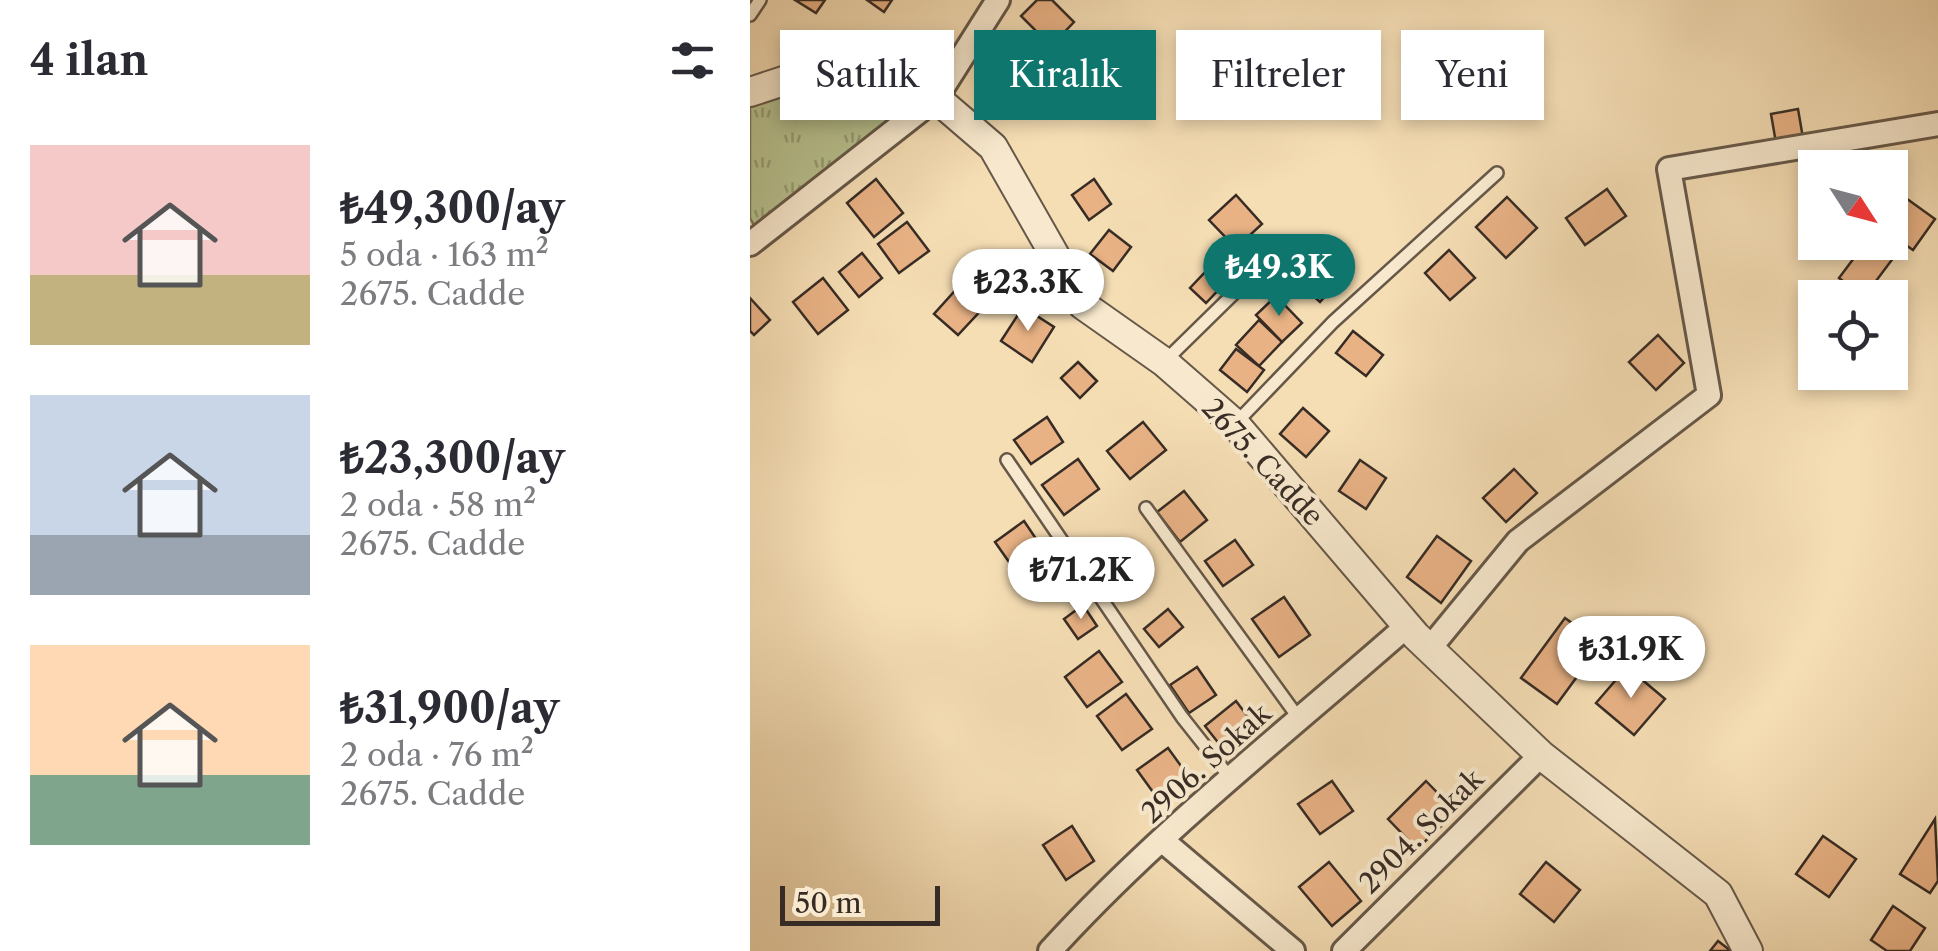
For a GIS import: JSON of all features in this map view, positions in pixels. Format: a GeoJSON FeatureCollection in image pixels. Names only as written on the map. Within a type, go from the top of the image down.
{"type":"FeatureCollection","features":[{"type":"Feature","properties":{"kind":"street"},"geometry":{"type":"LineString","coordinates":[[954,70],[998,0]]}},
{"type":"Feature","properties":{"kind":"street","name":"2675. Cadde"},"geometry":{"type":"LineString","coordinates":[[750,92],[780,82]]}},
{"type":"Feature","properties":{"kind":"street","name":"2675. Cadde"},"geometry":{"type":"LineString","coordinates":[[954,113],[993,147],[1083,305],[1164,362],[1235,424],[1430,648],[1541,755],[1718,894],[1748,951]]}},
{"type":"Feature","properties":{"kind":"street"},"geometry":{"type":"LineString","coordinates":[[751,241],[908,120]]}},
{"type":"Feature","properties":{"kind":"street"},"geometry":{"type":"LineString","coordinates":[[1430,648],[1518,541],[1709,395],[1670,169],[1938,124]]}},
{"type":"Feature","properties":{"kind":"street","name":"2906. Sokak"},"geometry":{"type":"LineString","coordinates":[[1050,951],[1163,841],[1408,625]]}},
{"type":"Feature","properties":{"kind":"street","name":"2904. Sokak"},"geometry":{"type":"LineString","coordinates":[[1344,951],[1541,755]]}},
{"type":"Feature","properties":{"kind":"street"},"geometry":{"type":"LineString","coordinates":[[1163,841],[1293,951]]}},
{"type":"Feature","properties":{"kind":"lane"},"geometry":{"type":"LineString","coordinates":[[750,15],[760,0]]}},
{"type":"Feature","properties":{"kind":"lane"},"geometry":{"type":"LineString","coordinates":[[1235,424],[1333,322],[1497,174]]}},
{"type":"Feature","properties":{"kind":"lane"},"geometry":{"type":"LineString","coordinates":[[1164,362],[1268,260]]}},
{"type":"Feature","properties":{"kind":"lane"},"geometry":{"type":"LineString","coordinates":[[1007,460],[1182,717],[1232,780]]}},
{"type":"Feature","properties":{"kind":"lane"},"geometry":{"type":"LineString","coordinates":[[1146,508],[1300,720]]}},
{"type":"Feature","properties":{"kind":"green space"},"geometry":{"type":"Polygon","coordinates":[[[780,92],[780,120],[900,120],[755,227],[750,218],[750,102],[780,92]]]}},
{"type":"Feature","properties":{"kind":"building"},"geometry":{"type":"Polygon","coordinates":[[[795,0],[825,0],[816,13],[795,0]]]}},
{"type":"Feature","properties":{"kind":"building"},"geometry":{"type":"Polygon","coordinates":[[[867,0],[892,0],[884,12],[867,0]]]}},
{"type":"Feature","properties":{"kind":"building"},"geometry":{"type":"Polygon","coordinates":[[[1037,0],[1052,0],[1074,22],[1066,30],[1035,30],[1021,16],[1037,0]]]}},
{"type":"Feature","properties":{"kind":"building"},"geometry":{"type":"Polygon","coordinates":[[[1798,109],[1803,138],[1776,143],[1771,114],[1798,109]]]}},
{"type":"Feature","properties":{"kind":"building"},"geometry":{"type":"Polygon","coordinates":[[[876,179],[903,213],[874,237],[847,203],[876,179]]]}},
{"type":"Feature","properties":{"kind":"building"},"geometry":{"type":"Polygon","coordinates":[[[1094,179],[1111,204],[1089,220],[1072,195],[1094,179]]]}},
{"type":"Feature","properties":{"kind":"building"},"geometry":{"type":"Polygon","coordinates":[[[1607,189],[1626,216],[1585,245],[1566,218],[1607,189]]]}},
{"type":"Feature","properties":{"kind":"building"},"geometry":{"type":"Polygon","coordinates":[[[1236,195],[1262,224],[1236,248],[1209,220],[1236,195]]]}},
{"type":"Feature","properties":{"kind":"building"},"geometry":{"type":"Polygon","coordinates":[[[1507,197],[1537,228],[1506,258],[1476,227],[1507,197]]]}},
{"type":"Feature","properties":{"kind":"building"},"geometry":{"type":"Polygon","coordinates":[[[1908,200],[1935,219],[1913,250],[1908,247],[1908,200]]]}},
{"type":"Feature","properties":{"kind":"building"},"geometry":{"type":"Polygon","coordinates":[[[907,222],[929,251],[899,273],[878,244],[907,222]]]}},
{"type":"Feature","properties":{"kind":"building"},"geometry":{"type":"Polygon","coordinates":[[[1109,230],[1131,247],[1113,271],[1090,254],[1109,230]]]}},
{"type":"Feature","properties":{"kind":"building"},"geometry":{"type":"Polygon","coordinates":[[[1318,247],[1346,272],[1320,302],[1292,277],[1318,247]]]}},
{"type":"Feature","properties":{"kind":"building"},"geometry":{"type":"Polygon","coordinates":[[[1449,250],[1475,278],[1450,300],[1425,273],[1449,250]]]}},
{"type":"Feature","properties":{"kind":"building"},"geometry":{"type":"Polygon","coordinates":[[[862,253],[882,278],[859,297],[839,272],[862,253]]]}},
{"type":"Feature","properties":{"kind":"building"},"geometry":{"type":"Polygon","coordinates":[[[1852,260],[1892,260],[1877,280],[1839,278],[1852,260]]]}},
{"type":"Feature","properties":{"kind":"building"},"geometry":{"type":"Polygon","coordinates":[[[1209,268],[1225,283],[1206,303],[1190,288],[1209,268]]]}},
{"type":"Feature","properties":{"kind":"building"},"geometry":{"type":"Polygon","coordinates":[[[823,278],[848,310],[818,334],[793,302],[823,278]]]}},
{"type":"Feature","properties":{"kind":"building"},"geometry":{"type":"Polygon","coordinates":[[[961,284],[985,306],[958,335],[934,314],[961,284]]]}},
{"type":"Feature","properties":{"kind":"building"},"geometry":{"type":"Polygon","coordinates":[[[1276,296],[1302,323],[1282,342],[1256,315],[1276,296]]]}},
{"type":"Feature","properties":{"kind":"building"},"geometry":{"type":"Polygon","coordinates":[[[750,298],[770,320],[754,335],[750,331],[750,298]]]}},
{"type":"Feature","properties":{"kind":"building"},"geometry":{"type":"Polygon","coordinates":[[[1023,307],[1054,327],[1032,362],[1001,341],[1023,307]]]}},
{"type":"Feature","properties":{"kind":"building"},"geometry":{"type":"Polygon","coordinates":[[[1259,320],[1282,342],[1259,366],[1236,345],[1259,320]]]}},
{"type":"Feature","properties":{"kind":"building"},"geometry":{"type":"Polygon","coordinates":[[[1353,331],[1383,355],[1366,376],[1336,353],[1353,331]]]}},
{"type":"Feature","properties":{"kind":"building"},"geometry":{"type":"Polygon","coordinates":[[[1658,335],[1684,363],[1656,390],[1629,362],[1658,335]]]}},
{"type":"Feature","properties":{"kind":"building"},"geometry":{"type":"Polygon","coordinates":[[[1236,349],[1264,370],[1247,392],[1220,370],[1236,349]]]}},
{"type":"Feature","properties":{"kind":"building"},"geometry":{"type":"Polygon","coordinates":[[[1078,362],[1097,381],[1080,398],[1061,378],[1078,362]]]}},
{"type":"Feature","properties":{"kind":"building"},"geometry":{"type":"Polygon","coordinates":[[[1303,408],[1329,431],[1306,457],[1280,434],[1303,408]]]}},
{"type":"Feature","properties":{"kind":"building"},"geometry":{"type":"Polygon","coordinates":[[[1047,417],[1063,442],[1031,464],[1014,440],[1047,417]]]}},
{"type":"Feature","properties":{"kind":"building"},"geometry":{"type":"Polygon","coordinates":[[[1143,422],[1166,450],[1130,479],[1107,451],[1143,422]]]}},
{"type":"Feature","properties":{"kind":"building"},"geometry":{"type":"Polygon","coordinates":[[[1078,459],[1099,489],[1064,515],[1042,485],[1078,459]]]}},
{"type":"Feature","properties":{"kind":"building"},"geometry":{"type":"Polygon","coordinates":[[[1360,460],[1386,478],[1366,509],[1339,491],[1360,460]]]}},
{"type":"Feature","properties":{"kind":"building"},"geometry":{"type":"Polygon","coordinates":[[[1514,469],[1537,493],[1506,522],[1483,498],[1514,469]]]}},
{"type":"Feature","properties":{"kind":"building"},"geometry":{"type":"Polygon","coordinates":[[[1184,491],[1207,520],[1180,542],[1157,512],[1184,491]]]}},
{"type":"Feature","properties":{"kind":"building"},"geometry":{"type":"Polygon","coordinates":[[[1024,521],[1049,558],[1021,579],[995,542],[1024,521]]]}},
{"type":"Feature","properties":{"kind":"building"},"geometry":{"type":"Polygon","coordinates":[[[1437,536],[1471,561],[1441,603],[1407,577],[1437,536]]]}},
{"type":"Feature","properties":{"kind":"building"},"geometry":{"type":"Polygon","coordinates":[[[1235,540],[1253,565],[1223,586],[1205,561],[1235,540]]]}},
{"type":"Feature","properties":{"kind":"building"},"geometry":{"type":"Polygon","coordinates":[[[1284,597],[1310,635],[1279,657],[1252,619],[1284,597]]]}},
{"type":"Feature","properties":{"kind":"building"},"geometry":{"type":"Polygon","coordinates":[[[1083,605],[1097,626],[1078,639],[1064,619],[1083,605]]]}},
{"type":"Feature","properties":{"kind":"building"},"geometry":{"type":"Polygon","coordinates":[[[1168,609],[1183,627],[1159,647],[1144,629],[1168,609]]]}},
{"type":"Feature","properties":{"kind":"building"},"geometry":{"type":"Polygon","coordinates":[[[1565,618],[1601,644],[1557,704],[1521,678],[1565,618]]]}},
{"type":"Feature","properties":{"kind":"building"},"geometry":{"type":"Polygon","coordinates":[[[1099,651],[1122,682],[1087,707],[1065,677],[1099,651]]]}},
{"type":"Feature","properties":{"kind":"building"},"geometry":{"type":"Polygon","coordinates":[[[1197,667],[1216,695],[1189,713],[1170,685],[1197,667]]]}},
{"type":"Feature","properties":{"kind":"building"},"geometry":{"type":"Polygon","coordinates":[[[1627,667],[1665,699],[1634,735],[1596,703],[1627,667]]]}},
{"type":"Feature","properties":{"kind":"building"},"geometry":{"type":"Polygon","coordinates":[[[1126,694],[1152,729],[1122,750],[1097,716],[1126,694]]]}},
{"type":"Feature","properties":{"kind":"building"},"geometry":{"type":"Polygon","coordinates":[[[1236,701],[1258,730],[1228,755],[1205,726],[1236,701]]]}},
{"type":"Feature","properties":{"kind":"building"},"geometry":{"type":"Polygon","coordinates":[[[1168,748],[1189,777],[1158,799],[1137,770],[1168,748]]]}},
{"type":"Feature","properties":{"kind":"building"},"geometry":{"type":"Polygon","coordinates":[[[1332,781],[1353,811],[1320,834],[1298,804],[1332,781]]]}},
{"type":"Feature","properties":{"kind":"building"},"geometry":{"type":"Polygon","coordinates":[[[1426,781],[1456,812],[1417,849],[1388,819],[1426,781]]]}},
{"type":"Feature","properties":{"kind":"building"},"geometry":{"type":"Polygon","coordinates":[[[1935,819],[1938,881],[1930,893],[1900,874],[1935,819]]]}},
{"type":"Feature","properties":{"kind":"building"},"geometry":{"type":"Polygon","coordinates":[[[1072,826],[1094,861],[1066,880],[1043,845],[1072,826]]]}},
{"type":"Feature","properties":{"kind":"building"},"geometry":{"type":"Polygon","coordinates":[[[1823,836],[1856,859],[1829,897],[1796,874],[1823,836]]]}},
{"type":"Feature","properties":{"kind":"building"},"geometry":{"type":"Polygon","coordinates":[[[1329,862],[1361,901],[1332,926],[1299,887],[1329,862]]]}},
{"type":"Feature","properties":{"kind":"building"},"geometry":{"type":"Polygon","coordinates":[[[1546,862],[1580,890],[1554,922],[1520,894],[1546,862]]]}},
{"type":"Feature","properties":{"kind":"building"},"geometry":{"type":"Polygon","coordinates":[[[1893,906],[1925,928],[1910,951],[1887,951],[1871,940],[1893,906]]]}},
{"type":"Feature","properties":{"kind":"building"},"geometry":{"type":"Polygon","coordinates":[[[1718,941],[1731,951],[1710,951],[1718,941]]]}}]}
